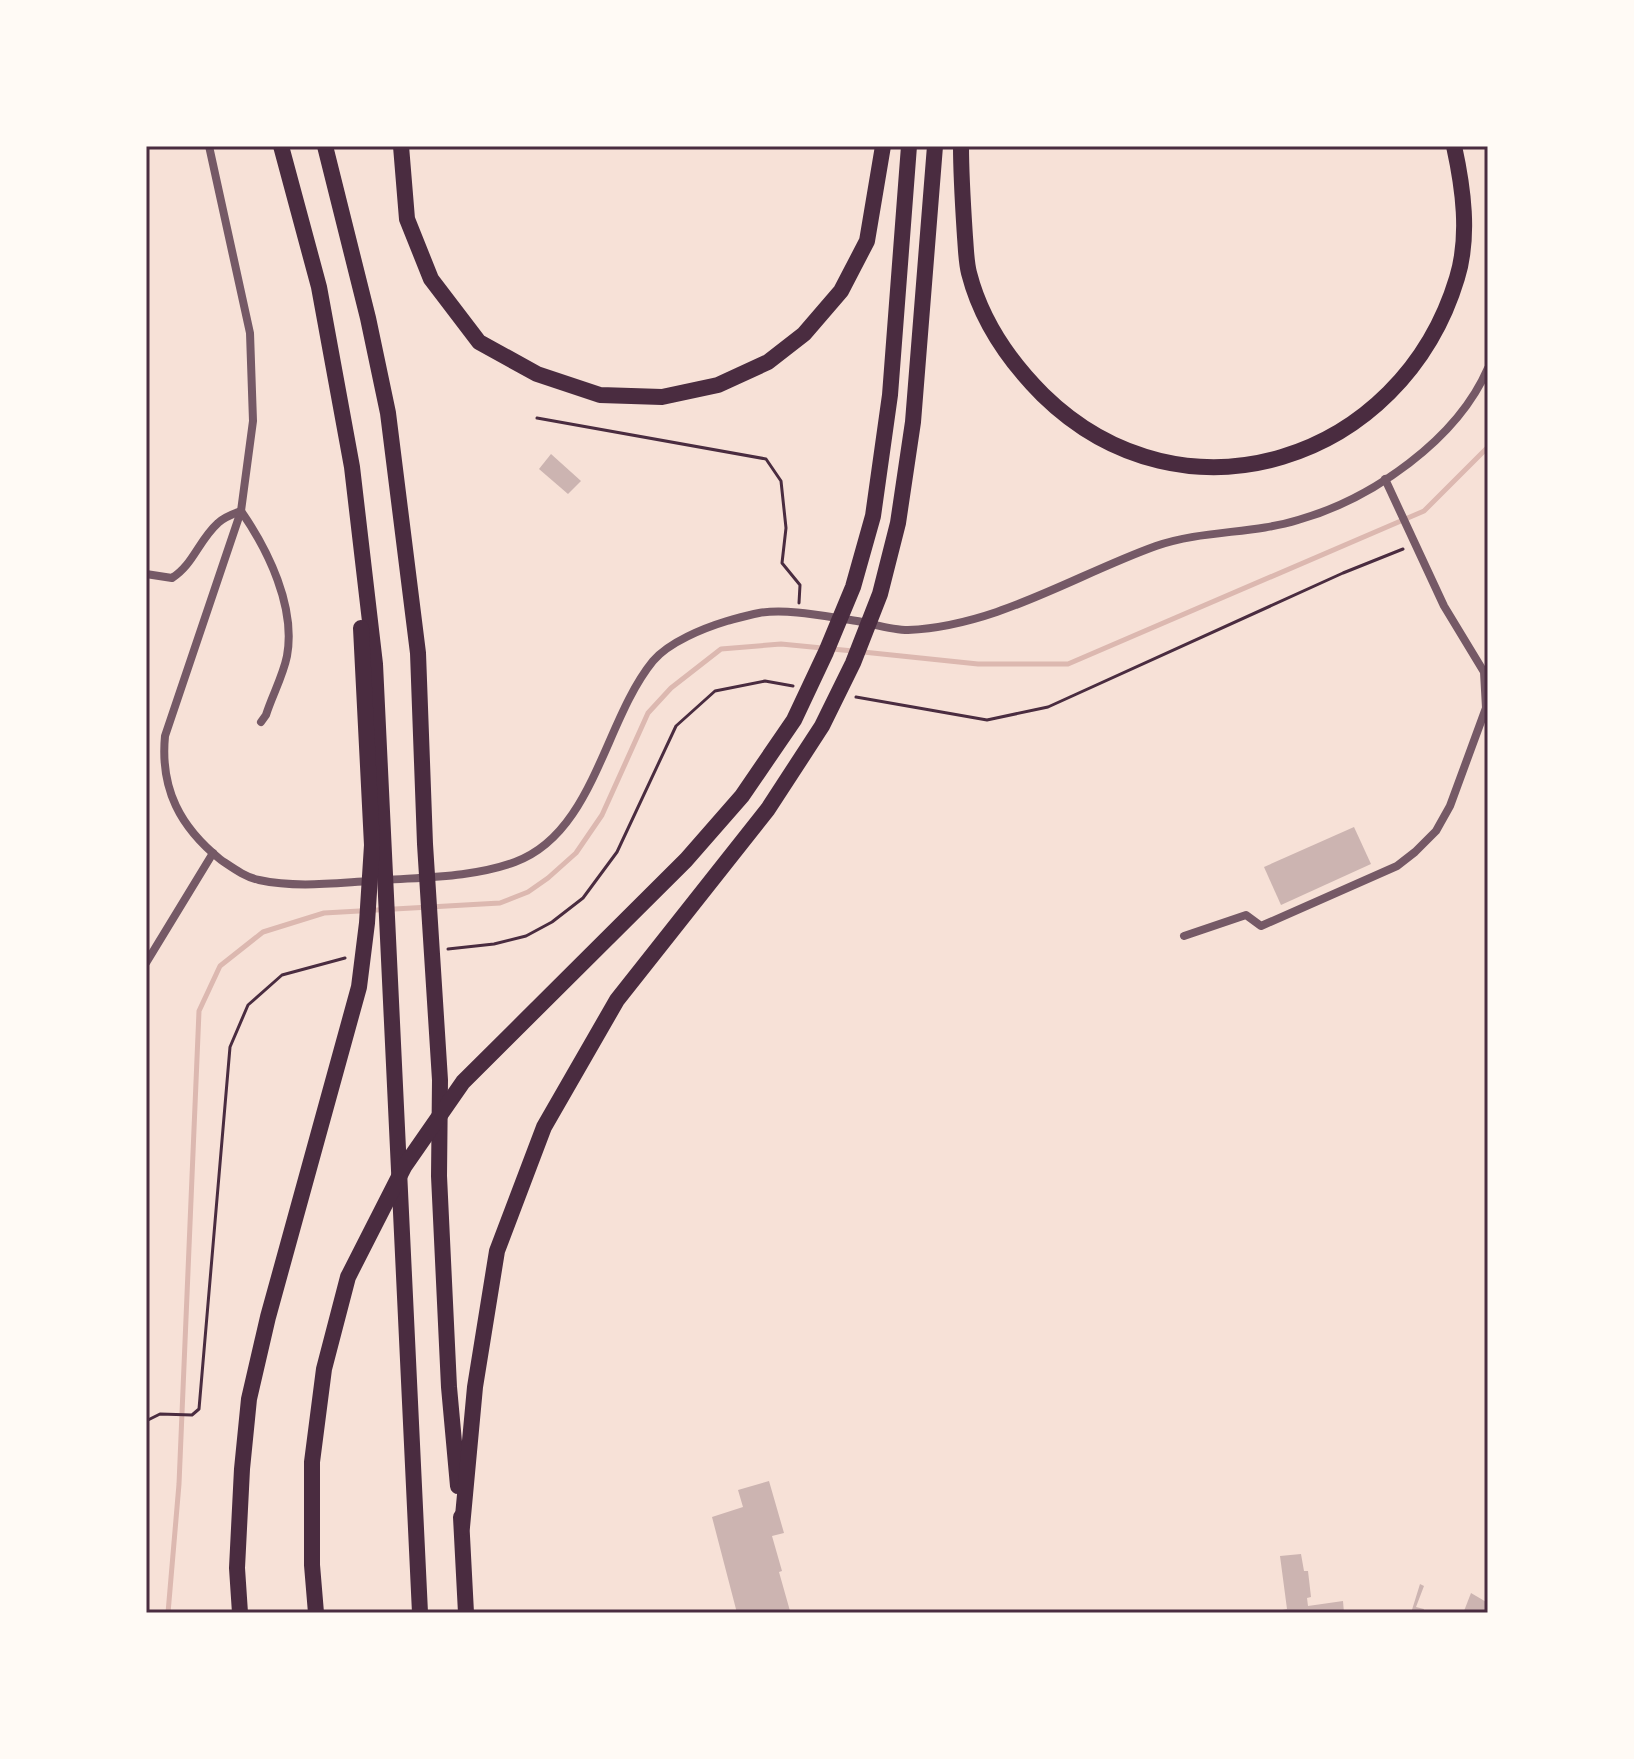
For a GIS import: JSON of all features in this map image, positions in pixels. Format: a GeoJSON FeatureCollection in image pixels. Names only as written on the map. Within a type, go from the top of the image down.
{"type":"FeatureCollection","features":[{"type":"Feature","properties":{"kind":"highway"},"geometry":{"type":"LineString","coordinates":[[281,146],[319,287],[352,467],[375,664],[378,845],[391,987],[420,1613]]}},
{"type":"Feature","properties":{"kind":"highway"},"geometry":{"type":"LineString","coordinates":[[325,146],[388,413],[418,653],[425,844],[440,1080],[439,1176],[449,1387],[462,1527],[466,1613]]}},
{"type":"Feature","properties":{"kind":"highway"},"geometry":{"type":"LineString","coordinates":[[401,146],[407,219],[426,267],[431,279],[479,342],[537,374],[600,395],[662,397],[718,385],[768,362],[804,334],[841,291],[867,241],[883,146]]}},
{"type":"Feature","properties":{"kind":"highway"},"geometry":{"type":"LineString","coordinates":[[316,1613],[312,1565],[312,1462],[324,1369],[348,1277],[404,1167],[463,1082],[686,860],[742,796],[794,720],[853,587],[873,516],[890,395],[909,146]]}},
{"type":"Feature","properties":{"kind":"highway"},"geometry":{"type":"LineString","coordinates":[[462,1527],[475,1387],[497,1251],[544,1127],[617,1000],[768,809],[822,726],[853,663],[880,594],[898,523],[913,422],[935,146]]}},
{"type":"Feature","properties":{"kind":"highway"},"geometry":{"type":"LineString","coordinates":[[961,146],[968,271],[988,324],[1018,370],[1063,414],[1120,449],[1171,463],[1226,468],[1286,457],[1332,437],[1380,404],[1407,371],[1436,329],[1458,276],[1463,187],[1454,146]]}},
{"type":"Feature","properties":{"kind":"highway"},"geometry":{"type":"LineString","coordinates":[[240,1613],[237,1568],[249,1399],[268,1317],[359,987],[378,845]]}},
{"type":"Feature","properties":{"kind":"highway"},"geometry":{"type":"LineString","coordinates":[[312,1565],[322,1613]]}},
{"type":"Feature","properties":{"kind":"street"},"geometry":{"type":"LineString","coordinates":[[209,146],[250,333],[253,421],[241,511],[169,723],[164,754],[167,781],[179,814],[196,839],[235,870],[257,880],[295,885],[470,874],[516,862],[544,846],[566,825],[600,763],[629,698],[655,659],[700,628],[762,612],[799,614],[906,630],[974,621],[1159,545],[1230,530],[1296,521],[1330,508],[1415,459],[1462,411],[1480,387],[1488,368]]}},
{"type":"Feature","properties":{"kind":"street"},"geometry":{"type":"LineString","coordinates":[[1184,936],[1246,915],[1261,926],[1397,866],[1436,831],[1450,806],[1486,708],[1484,672],[1444,606],[1385,479]]}},
{"type":"Feature","properties":{"kind":"street"},"geometry":{"type":"LineString","coordinates":[[146,574],[172,578],[185,570],[202,541],[220,520],[241,511]]}},
{"type":"Feature","properties":{"kind":"street"},"geometry":{"type":"LineString","coordinates":[[241,511],[258,536],[285,607],[287,656],[261,722]]}},
{"type":"Feature","properties":{"kind":"street"},"geometry":{"type":"LineString","coordinates":[[146,963],[213,853]]}},
{"type":"Feature","properties":{"kind":"path"},"geometry":{"type":"LineString","coordinates":[[537,418],[766,459],[781,481],[786,528],[782,563],[800,585],[799,614]]}},
{"type":"Feature","properties":{"kind":"path"},"geometry":{"type":"LineString","coordinates":[[146,1421],[160,1414],[192,1415]]}},
{"type":"Feature","properties":{"kind":"building"},"geometry":{"type":"Polygon","coordinates":[[[551,454],[581,481],[568,494],[539,469],[551,454]]]}},
{"type":"Feature","properties":{"kind":"building"},"geometry":{"type":"Polygon","coordinates":[[[1354,827],[1371,864],[1281,905],[1264,867],[1354,827]]]}},
{"type":"Feature","properties":{"kind":"building"},"geometry":{"type":"Polygon","coordinates":[[[769,1481],[784,1533],[772,1536],[782,1571],[779,1572],[790,1611],[796,1610],[797,1613],[737,1613],[712,1517],[743,1507],[738,1490],[769,1481]]]}},
{"type":"Feature","properties":{"kind":"building"},"geometry":{"type":"Polygon","coordinates":[[[1301,1554],[1304,1571],[1308,1571],[1311,1597],[1307,1598],[1308,1606],[1343,1601],[1344,1613],[1269,1613],[1287,1609],[1280,1556],[1301,1554]]]}},
{"type":"Feature","properties":{"kind":"building"},"geometry":{"type":"Polygon","coordinates":[[[1420,1584],[1424,1586],[1416,1607],[1424,1609],[1423,1613],[1411,1613],[1420,1584]]]}},
{"type":"Feature","properties":{"kind":"building"},"geometry":{"type":"Polygon","coordinates":[[[1471,1593],[1488,1603],[1488,1613],[1464,1611],[1471,1593]]]}},
{"type":"Feature","properties":{"kind":"waterway"},"geometry":{"type":"LineString","coordinates":[[863,652],[978,664],[1068,664],[1424,511],[1488,447]]}},
{"type":"Feature","properties":{"kind":"waterway"},"geometry":{"type":"LineString","coordinates":[[168,1613],[179,1484],[199,1011],[220,966],[263,932],[324,913],[500,903],[528,892],[576,853],[602,815],[648,713],[671,688],[721,649],[781,644],[853,651]]}}]}
